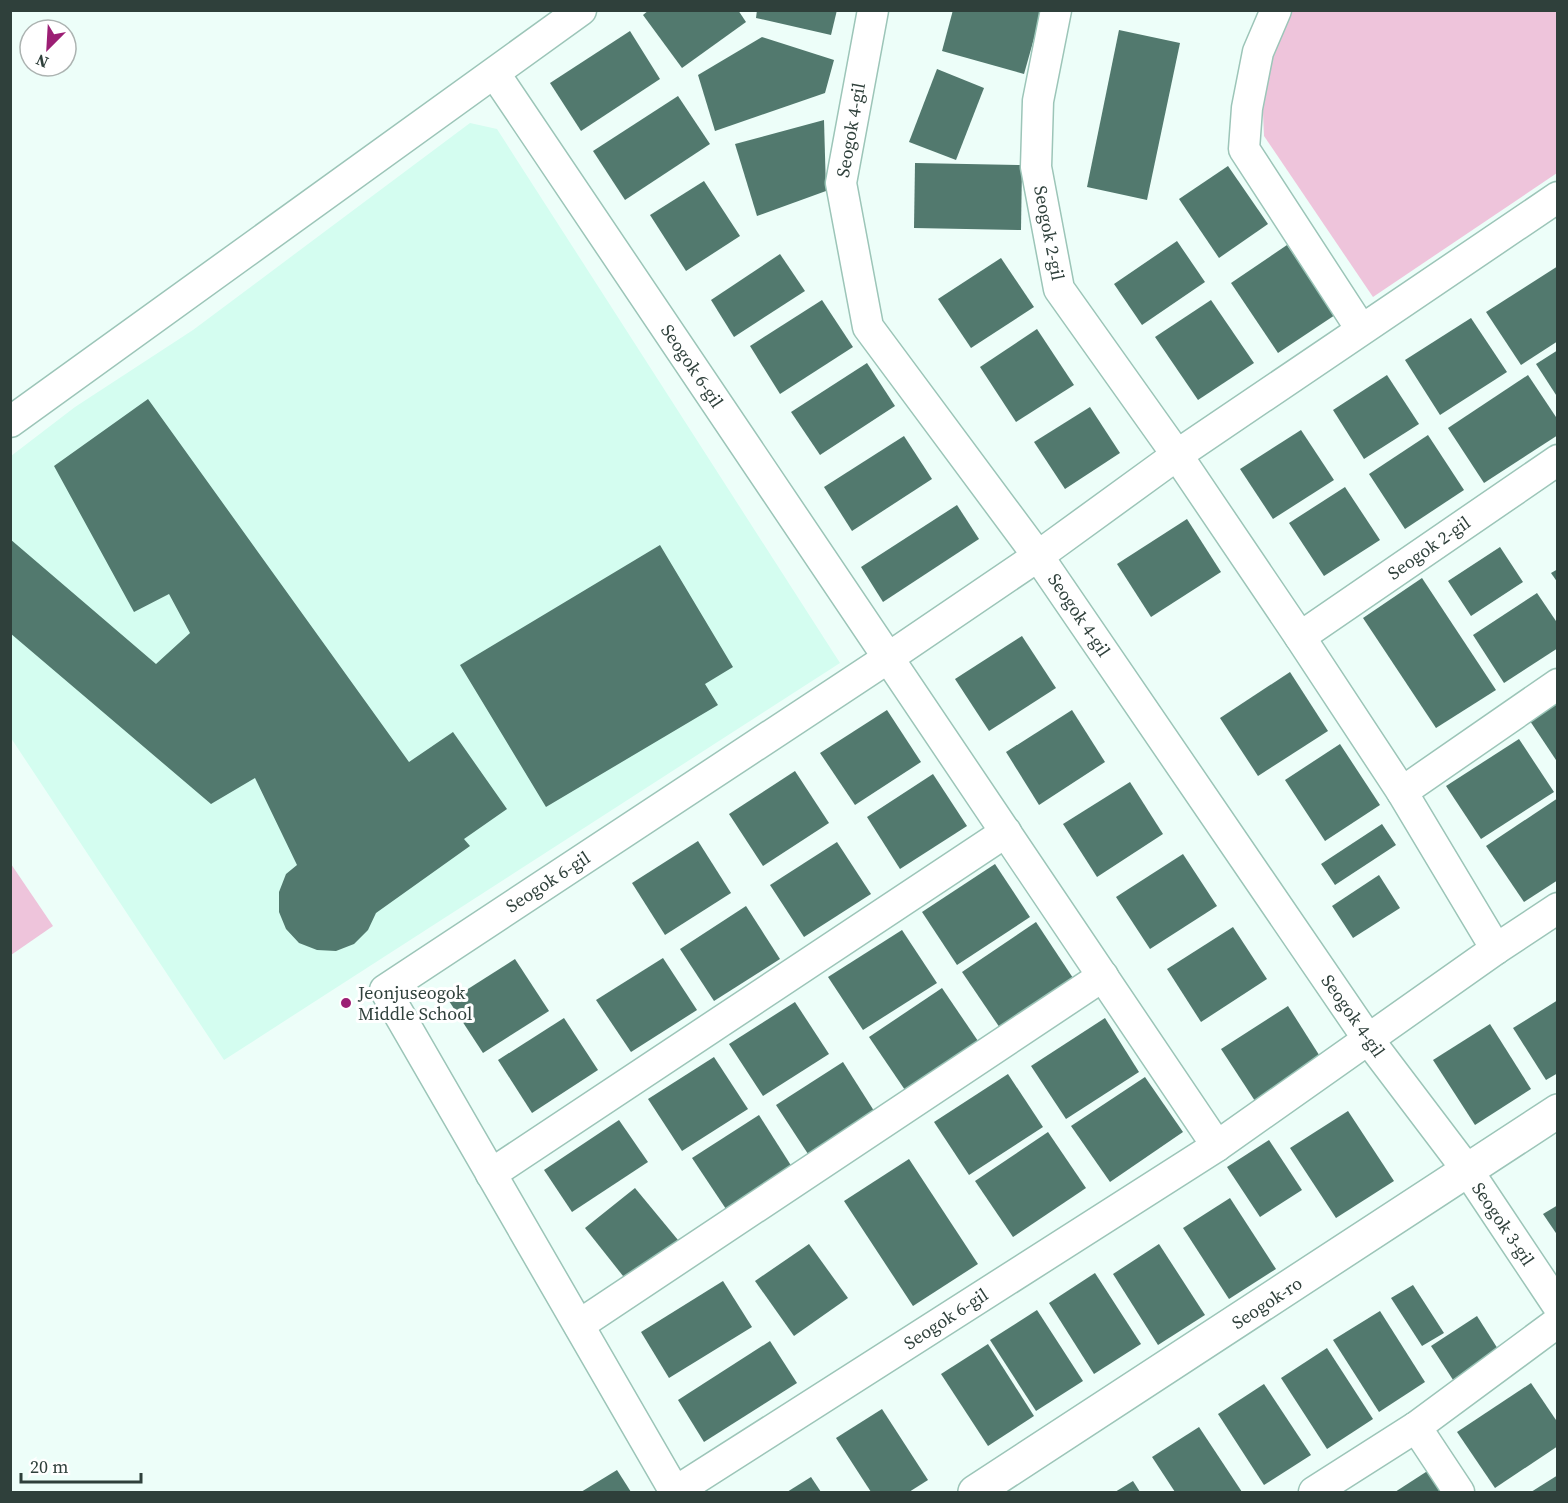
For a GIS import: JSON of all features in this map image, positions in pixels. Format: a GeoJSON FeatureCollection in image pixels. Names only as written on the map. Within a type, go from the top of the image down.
{"type":"FeatureCollection","features":[{"type":"Feature","properties":{"kind":"street"},"geometry":{"type":"LineString","coordinates":[[10,422],[581,10]]}},
{"type":"Feature","properties":{"kind":"street","name":"Seogok 4-gil"},"geometry":{"type":"LineString","coordinates":[[873,10],[841,183],[868,327],[1038,555],[1368,1039],[1468,1172]]}},
{"type":"Feature","properties":{"kind":"street","name":"Seogok 2-gil"},"geometry":{"type":"LineString","coordinates":[[1056,10],[1038,101],[1036,167],[1059,289],[1177,455],[1300,637],[1402,792],[1496,949]]}},
{"type":"Feature","properties":{"kind":"street"},"geometry":{"type":"LineString","coordinates":[[1276,10],[1258,52],[1247,108],[1244,149],[1361,329]]}},
{"type":"Feature","properties":{"kind":"street","name":"Seogok 6-gil"},"geometry":{"type":"LineString","coordinates":[[495,74],[1217,1146]]}},
{"type":"Feature","properties":{"kind":"street"},"geometry":{"type":"LineString","coordinates":[[1038,555],[1177,455],[1557,197]]}},
{"type":"Feature","properties":{"kind":"street","name":"Seogok 2-gil"},"geometry":{"type":"LineString","coordinates":[[1300,637],[1557,460]]}},
{"type":"Feature","properties":{"kind":"street","name":"Seogok 6-gil"},"geometry":{"type":"LineString","coordinates":[[1038,555],[888,658],[385,990],[675,1492],[1217,1146],[1368,1039]]}},
{"type":"Feature","properties":{"kind":"street"},"geometry":{"type":"LineString","coordinates":[[1402,792],[1557,684]]}},
{"type":"Feature","properties":{"kind":"street"},"geometry":{"type":"LineString","coordinates":[[491,1174],[1006,832]]}},
{"type":"Feature","properties":{"kind":"street"},"geometry":{"type":"LineString","coordinates":[[1368,1039],[1557,908]]}},
{"type":"Feature","properties":{"kind":"street"},"geometry":{"type":"LineString","coordinates":[[579,1325],[1103,976]]}},
{"type":"Feature","properties":{"kind":"street","name":"Seogok-ro"},"geometry":{"type":"LineString","coordinates":[[975,1492],[1557,1112]]}},
{"type":"Feature","properties":{"kind":"street","name":"Seogok 3-gil"},"geometry":{"type":"LineString","coordinates":[[1468,1172],[1557,1306]]}},
{"type":"Feature","properties":{"kind":"street"},"geometry":{"type":"LineString","coordinates":[[1314,1492],[1416,1427],[1557,1322]]}},
{"type":"Feature","properties":{"kind":"street"},"geometry":{"type":"LineString","coordinates":[[1416,1427],[1459,1492]]}},
{"type":"Feature","properties":{"kind":"shaded area"},"geometry":{"type":"Polygon","coordinates":[[[1283,11],[1557,11],[1557,173],[1373,297],[1264,136],[1262,90],[1283,11]]]}},
{"type":"Feature","properties":{"kind":"shaded area"},"geometry":{"type":"Polygon","coordinates":[[[470,123],[497,129],[840,663],[224,1060],[11,738],[11,456],[75,407],[193,330],[470,123]]]}},
{"type":"Feature","properties":{"kind":"shaded area"},"geometry":{"type":"Polygon","coordinates":[[[11,864],[53,926],[10,955],[11,864]]]}},
{"type":"Feature","properties":{"kind":"building"},"geometry":{"type":"Polygon","coordinates":[[[649,10],[738,10],[746,22],[682,68],[643,15],[649,10]]]}},
{"type":"Feature","properties":{"kind":"building"},"geometry":{"type":"Polygon","coordinates":[[[757,10],[837,10],[831,35],[756,18],[757,10]]]}},
{"type":"Feature","properties":{"kind":"building"},"geometry":{"type":"Polygon","coordinates":[[[953,10],[1042,10],[1024,74],[942,51],[953,10]]]}},
{"type":"Feature","properties":{"kind":"building"},"geometry":{"type":"Polygon","coordinates":[[[1119,30],[1180,43],[1147,200],[1087,187],[1119,30]]]}},
{"type":"Feature","properties":{"kind":"building"},"geometry":{"type":"Polygon","coordinates":[[[630,31],[660,79],[581,131],[550,83],[630,31]]]}},
{"type":"Feature","properties":{"kind":"building"},"geometry":{"type":"Polygon","coordinates":[[[762,37],[834,60],[825,93],[715,131],[698,75],[762,37]]]}},
{"type":"Feature","properties":{"kind":"building"},"geometry":{"type":"Polygon","coordinates":[[[937,69],[984,88],[956,160],[909,142],[937,69]]]}},
{"type":"Feature","properties":{"kind":"building"},"geometry":{"type":"Polygon","coordinates":[[[678,96],[710,144],[625,200],[593,151],[678,96]]]}},
{"type":"Feature","properties":{"kind":"building"},"geometry":{"type":"Polygon","coordinates":[[[824,120],[826,191],[757,216],[735,144],[824,120]]]}},
{"type":"Feature","properties":{"kind":"building"},"geometry":{"type":"Polygon","coordinates":[[[915,163],[1022,165],[1021,230],[914,228],[915,163]]]}},
{"type":"Feature","properties":{"kind":"building"},"geometry":{"type":"Polygon","coordinates":[[[1228,166],[1268,224],[1219,258],[1179,199],[1228,166]]]}},
{"type":"Feature","properties":{"kind":"building"},"geometry":{"type":"Polygon","coordinates":[[[704,181],[740,236],[686,271],[650,215],[704,181]]]}},
{"type":"Feature","properties":{"kind":"building"},"geometry":{"type":"Polygon","coordinates":[[[1177,241],[1205,282],[1142,325],[1114,284],[1177,241]]]}},
{"type":"Feature","properties":{"kind":"building"},"geometry":{"type":"Polygon","coordinates":[[[1287,245],[1335,315],[1278,353],[1231,283],[1287,245]]]}},
{"type":"Feature","properties":{"kind":"building"},"geometry":{"type":"Polygon","coordinates":[[[780,254],[805,291],[734,337],[711,300],[780,254]]]}},
{"type":"Feature","properties":{"kind":"building"},"geometry":{"type":"Polygon","coordinates":[[[1001,258],[1034,307],[971,348],[938,299],[1001,258]]]}},
{"type":"Feature","properties":{"kind":"building"},"geometry":{"type":"Polygon","coordinates":[[[1558,266],[1558,341],[1521,365],[1486,312],[1558,266]]]}},
{"type":"Feature","properties":{"kind":"building"},"geometry":{"type":"Polygon","coordinates":[[[822,300],[853,347],[780,394],[750,346],[822,300]]]}},
{"type":"Feature","properties":{"kind":"building"},"geometry":{"type":"Polygon","coordinates":[[[1211,300],[1254,363],[1198,400],[1155,337],[1211,300]]]}},
{"type":"Feature","properties":{"kind":"building"},"geometry":{"type":"Polygon","coordinates":[[[1471,318],[1507,372],[1440,415],[1405,360],[1471,318]]]}},
{"type":"Feature","properties":{"kind":"building"},"geometry":{"type":"Polygon","coordinates":[[[1037,329],[1074,385],[1016,422],[980,367],[1037,329]]]}},
{"type":"Feature","properties":{"kind":"building"},"geometry":{"type":"Polygon","coordinates":[[[1558,350],[1558,398],[1536,364],[1558,350]]]}},
{"type":"Feature","properties":{"kind":"building"},"geometry":{"type":"Polygon","coordinates":[[[867,363],[895,406],[820,455],[791,412],[867,363]]]}},
{"type":"Feature","properties":{"kind":"building"},"geometry":{"type":"Polygon","coordinates":[[[1387,375],[1419,424],[1364,459],[1333,410],[1387,375]]]}},
{"type":"Feature","properties":{"kind":"building"},"geometry":{"type":"Polygon","coordinates":[[[1528,375],[1558,420],[1558,435],[1484,483],[1448,428],[1528,375]]]}},
{"type":"Feature","properties":{"kind":"building"},"geometry":{"type":"Polygon","coordinates":[[[148,399],[409,762],[453,732],[507,809],[464,839],[470,846],[376,913],[368,930],[354,944],[336,951],[317,950],[299,943],[286,929],[279,912],[279,892],[286,874],[297,865],[255,778],[211,804],[10,633],[10,539],[156,664],[190,633],[169,594],[134,612],[54,466],[148,399]]]}},
{"type":"Feature","properties":{"kind":"building"},"geometry":{"type":"Polygon","coordinates":[[[1090,407],[1120,453],[1065,489],[1034,442],[1090,407]]]}},
{"type":"Feature","properties":{"kind":"building"},"geometry":{"type":"Polygon","coordinates":[[[1301,430],[1334,480],[1273,519],[1240,469],[1301,430]]]}},
{"type":"Feature","properties":{"kind":"building"},"geometry":{"type":"Polygon","coordinates":[[[1428,435],[1464,490],[1405,529],[1369,474],[1428,435]]]}},
{"type":"Feature","properties":{"kind":"building"},"geometry":{"type":"Polygon","coordinates":[[[904,436],[932,479],[852,531],[824,487],[904,436]]]}},
{"type":"Feature","properties":{"kind":"building"},"geometry":{"type":"Polygon","coordinates":[[[1345,487],[1380,540],[1324,576],[1289,523],[1345,487]]]}},
{"type":"Feature","properties":{"kind":"building"},"geometry":{"type":"Polygon","coordinates":[[[957,505],[979,539],[883,602],[861,567],[957,505]]]}},
{"type":"Feature","properties":{"kind":"building"},"geometry":{"type":"Polygon","coordinates":[[[1187,519],[1221,572],[1151,617],[1117,564],[1187,519]]]}},
{"type":"Feature","properties":{"kind":"building"},"geometry":{"type":"Polygon","coordinates":[[[660,545],[733,667],[705,684],[718,705],[546,807],[460,665],[660,545]]]}},
{"type":"Feature","properties":{"kind":"building"},"geometry":{"type":"Polygon","coordinates":[[[1500,547],[1523,582],[1471,616],[1448,581],[1500,547]]]}},
{"type":"Feature","properties":{"kind":"building"},"geometry":{"type":"Polygon","coordinates":[[[1558,569],[1558,583],[1551,573],[1558,569]]]}},
{"type":"Feature","properties":{"kind":"building"},"geometry":{"type":"Polygon","coordinates":[[[1422,578],[1496,690],[1436,728],[1363,618],[1422,578]]]}},
{"type":"Feature","properties":{"kind":"building"},"geometry":{"type":"Polygon","coordinates":[[[1537,593],[1558,624],[1558,648],[1504,683],[1473,635],[1537,593]]]}},
{"type":"Feature","properties":{"kind":"building"},"geometry":{"type":"Polygon","coordinates":[[[1022,636],[1056,688],[989,731],[955,679],[1022,636]]]}},
{"type":"Feature","properties":{"kind":"building"},"geometry":{"type":"Polygon","coordinates":[[[1290,672],[1328,731],[1258,776],[1220,718],[1290,672]]]}},
{"type":"Feature","properties":{"kind":"building"},"geometry":{"type":"Polygon","coordinates":[[[1558,703],[1558,763],[1530,721],[1558,703]]]}},
{"type":"Feature","properties":{"kind":"building"},"geometry":{"type":"Polygon","coordinates":[[[887,710],[921,762],[855,805],[820,753],[887,710]]]}},
{"type":"Feature","properties":{"kind":"building"},"geometry":{"type":"Polygon","coordinates":[[[1072,710],[1105,762],[1039,805],[1006,752],[1072,710]]]}},
{"type":"Feature","properties":{"kind":"building"},"geometry":{"type":"Polygon","coordinates":[[[1519,739],[1554,792],[1481,839],[1446,786],[1519,739]]]}},
{"type":"Feature","properties":{"kind":"building"},"geometry":{"type":"Polygon","coordinates":[[[1340,744],[1380,805],[1325,841],[1285,780],[1340,744]]]}},
{"type":"Feature","properties":{"kind":"building"},"geometry":{"type":"Polygon","coordinates":[[[795,771],[829,823],[763,866],[729,814],[795,771]]]}},
{"type":"Feature","properties":{"kind":"building"},"geometry":{"type":"Polygon","coordinates":[[[933,774],[967,826],[900,869],[867,817],[933,774]]]}},
{"type":"Feature","properties":{"kind":"building"},"geometry":{"type":"Polygon","coordinates":[[[1130,782],[1163,834],[1097,877],[1063,824],[1130,782]]]}},
{"type":"Feature","properties":{"kind":"building"},"geometry":{"type":"Polygon","coordinates":[[[1558,798],[1558,880],[1524,902],[1486,846],[1558,798]]]}},
{"type":"Feature","properties":{"kind":"building"},"geometry":{"type":"Polygon","coordinates":[[[1382,824],[1396,845],[1335,885],[1321,864],[1382,824]]]}},
{"type":"Feature","properties":{"kind":"building"},"geometry":{"type":"Polygon","coordinates":[[[698,841],[731,893],[665,935],[632,883],[698,841]]]}},
{"type":"Feature","properties":{"kind":"building"},"geometry":{"type":"Polygon","coordinates":[[[837,842],[871,894],[804,937],[770,885],[837,842]]]}},
{"type":"Feature","properties":{"kind":"building"},"geometry":{"type":"Polygon","coordinates":[[[1183,854],[1217,906],[1150,949],[1116,897],[1183,854]]]}},
{"type":"Feature","properties":{"kind":"building"},"geometry":{"type":"Polygon","coordinates":[[[995,864],[1030,917],[957,965],[922,912],[995,864]]]}},
{"type":"Feature","properties":{"kind":"building"},"geometry":{"type":"Polygon","coordinates":[[[1379,875],[1400,908],[1353,938],[1332,906],[1379,875]]]}},
{"type":"Feature","properties":{"kind":"building"},"geometry":{"type":"Polygon","coordinates":[[[746,906],[780,959],[714,1001],[680,949],[746,906]]]}},
{"type":"Feature","properties":{"kind":"building"},"geometry":{"type":"Polygon","coordinates":[[[1036,922],[1073,978],[1000,1028],[962,972],[1036,922]]]}},
{"type":"Feature","properties":{"kind":"building"},"geometry":{"type":"Polygon","coordinates":[[[1233,927],[1267,979],[1201,1022],[1167,969],[1233,927]]]}},
{"type":"Feature","properties":{"kind":"building"},"geometry":{"type":"Polygon","coordinates":[[[902,930],[937,983],[863,1030],[828,977],[902,930]]]}},
{"type":"Feature","properties":{"kind":"building"},"geometry":{"type":"Polygon","coordinates":[[[663,958],[697,1010],[631,1052],[596,1000],[663,958]]]}},
{"type":"Feature","properties":{"kind":"building"},"geometry":{"type":"Polygon","coordinates":[[[515,959],[549,1011],[483,1053],[449,1001],[515,959]]]}},
{"type":"Feature","properties":{"kind":"building"},"geometry":{"type":"Polygon","coordinates":[[[942,988],[980,1044],[907,1093],[869,1037],[942,988]]]}},
{"type":"Feature","properties":{"kind":"building"},"geometry":{"type":"Polygon","coordinates":[[[1558,1000],[1558,1073],[1546,1080],[1513,1028],[1558,1000]]]}},
{"type":"Feature","properties":{"kind":"building"},"geometry":{"type":"Polygon","coordinates":[[[795,1002],[829,1054],[763,1096],[729,1044],[795,1002]]]}},
{"type":"Feature","properties":{"kind":"building"},"geometry":{"type":"Polygon","coordinates":[[[1288,1006],[1321,1058],[1255,1101],[1221,1049],[1288,1006]]]}},
{"type":"Feature","properties":{"kind":"building"},"geometry":{"type":"Polygon","coordinates":[[[564,1018],[598,1070],[532,1113],[498,1060],[564,1018]]]}},
{"type":"Feature","properties":{"kind":"building"},"geometry":{"type":"Polygon","coordinates":[[[1105,1018],[1139,1072],[1066,1119],[1031,1066],[1105,1018]]]}},
{"type":"Feature","properties":{"kind":"building"},"geometry":{"type":"Polygon","coordinates":[[[1490,1024],[1531,1089],[1475,1125],[1433,1060],[1490,1024]]]}},
{"type":"Feature","properties":{"kind":"building"},"geometry":{"type":"Polygon","coordinates":[[[714,1057],[748,1109],[682,1151],[648,1099],[714,1057]]]}},
{"type":"Feature","properties":{"kind":"building"},"geometry":{"type":"Polygon","coordinates":[[[843,1062],[876,1114],[810,1157],[776,1105],[843,1062]]]}},
{"type":"Feature","properties":{"kind":"building"},"geometry":{"type":"Polygon","coordinates":[[[1008,1074],[1043,1127],[969,1175],[934,1122],[1008,1074]]]}},
{"type":"Feature","properties":{"kind":"building"},"geometry":{"type":"Polygon","coordinates":[[[1145,1077],[1183,1132],[1110,1182],[1071,1126],[1145,1077]]]}},
{"type":"Feature","properties":{"kind":"building"},"geometry":{"type":"Polygon","coordinates":[[[1348,1111],[1394,1181],[1336,1218],[1290,1148],[1348,1111]]]}},
{"type":"Feature","properties":{"kind":"building"},"geometry":{"type":"Polygon","coordinates":[[[759,1115],[792,1167],[726,1209],[692,1158],[759,1115]]]}},
{"type":"Feature","properties":{"kind":"building"},"geometry":{"type":"Polygon","coordinates":[[[619,1120],[648,1162],[572,1212],[544,1170],[619,1120]]]}},
{"type":"Feature","properties":{"kind":"building"},"geometry":{"type":"Polygon","coordinates":[[[1048,1132],[1086,1188],[1013,1237],[975,1181],[1048,1132]]]}},
{"type":"Feature","properties":{"kind":"building"},"geometry":{"type":"Polygon","coordinates":[[[1269,1140],[1302,1190],[1260,1217],[1227,1167],[1269,1140]]]}},
{"type":"Feature","properties":{"kind":"building"},"geometry":{"type":"Polygon","coordinates":[[[909,1159],[978,1264],[913,1306],[844,1201],[909,1159]]]}},
{"type":"Feature","properties":{"kind":"building"},"geometry":{"type":"Polygon","coordinates":[[[635,1188],[678,1240],[627,1281],[585,1228],[635,1188]]]}},
{"type":"Feature","properties":{"kind":"building"},"geometry":{"type":"Polygon","coordinates":[[[1230,1198],[1276,1269],[1229,1299],[1183,1228],[1230,1198]]]}},
{"type":"Feature","properties":{"kind":"building"},"geometry":{"type":"Polygon","coordinates":[[[1558,1205],[1558,1236],[1543,1214],[1558,1205]]]}},
{"type":"Feature","properties":{"kind":"building"},"geometry":{"type":"Polygon","coordinates":[[[809,1244],[848,1298],[794,1336],[755,1281],[809,1244]]]}},
{"type":"Feature","properties":{"kind":"building"},"geometry":{"type":"Polygon","coordinates":[[[1159,1244],[1205,1315],[1158,1345],[1113,1274],[1159,1244]]]}},
{"type":"Feature","properties":{"kind":"building"},"geometry":{"type":"Polygon","coordinates":[[[1095,1273],[1141,1344],[1094,1374],[1049,1303],[1095,1273]]]}},
{"type":"Feature","properties":{"kind":"building"},"geometry":{"type":"Polygon","coordinates":[[[723,1281],[752,1327],[669,1378],[641,1332],[723,1281]]]}},
{"type":"Feature","properties":{"kind":"building"},"geometry":{"type":"Polygon","coordinates":[[[1413,1285],[1444,1333],[1422,1346],[1391,1298],[1413,1285]]]}},
{"type":"Feature","properties":{"kind":"building"},"geometry":{"type":"Polygon","coordinates":[[[1037,1310],[1083,1381],[1036,1411],[990,1340],[1037,1310]]]}},
{"type":"Feature","properties":{"kind":"building"},"geometry":{"type":"Polygon","coordinates":[[[1380,1311],[1425,1382],[1379,1412],[1333,1340],[1380,1311]]]}},
{"type":"Feature","properties":{"kind":"building"},"geometry":{"type":"Polygon","coordinates":[[[1477,1316],[1503,1357],[1457,1386],[1431,1346],[1477,1316]]]}},
{"type":"Feature","properties":{"kind":"building"},"geometry":{"type":"Polygon","coordinates":[[[770,1341],[797,1383],[704,1442],[678,1400],[770,1341]]]}},
{"type":"Feature","properties":{"kind":"building"},"geometry":{"type":"Polygon","coordinates":[[[988,1344],[1034,1416],[988,1446],[941,1374],[988,1344]]]}},
{"type":"Feature","properties":{"kind":"building"},"geometry":{"type":"Polygon","coordinates":[[[1327,1348],[1373,1419],[1327,1449],[1281,1378],[1327,1348]]]}},
{"type":"Feature","properties":{"kind":"building"},"geometry":{"type":"Polygon","coordinates":[[[1531,1383],[1558,1423],[1558,1446],[1495,1488],[1457,1432],[1531,1383]]]}},
{"type":"Feature","properties":{"kind":"building"},"geometry":{"type":"Polygon","coordinates":[[[1264,1384],[1311,1455],[1264,1485],[1218,1414],[1264,1384]]]}},
{"type":"Feature","properties":{"kind":"building"},"geometry":{"type":"Polygon","coordinates":[[[882,1409],[928,1480],[909,1492],[871,1492],[836,1438],[882,1409]]]}},
{"type":"Feature","properties":{"kind":"building"},"geometry":{"type":"Polygon","coordinates":[[[1199,1427],[1242,1492],[1175,1492],[1152,1457],[1199,1427]]]}},
{"type":"Feature","properties":{"kind":"building"},"geometry":{"type":"Polygon","coordinates":[[[617,1470],[631,1492],[581,1492],[617,1470]]]}},
{"type":"Feature","properties":{"kind":"building"},"geometry":{"type":"Polygon","coordinates":[[[1429,1470],[1444,1492],[1395,1492],[1429,1470]]]}},
{"type":"Feature","properties":{"kind":"building"},"geometry":{"type":"Polygon","coordinates":[[[1558,1475],[1558,1492],[1531,1492],[1558,1475]]]}},
{"type":"Feature","properties":{"kind":"building"},"geometry":{"type":"Polygon","coordinates":[[[811,1477],[821,1492],[787,1492],[811,1477]]]}},
{"type":"Feature","properties":{"kind":"building"},"geometry":{"type":"Polygon","coordinates":[[[1133,1481],[1140,1492],[1115,1492],[1133,1481]]]}},
{"type":"Feature","properties":{"kind":"place","name":"Jeonjuseogok Middle School"},"geometry":{"type":"Point","coordinates":[346,1003]}}]}
